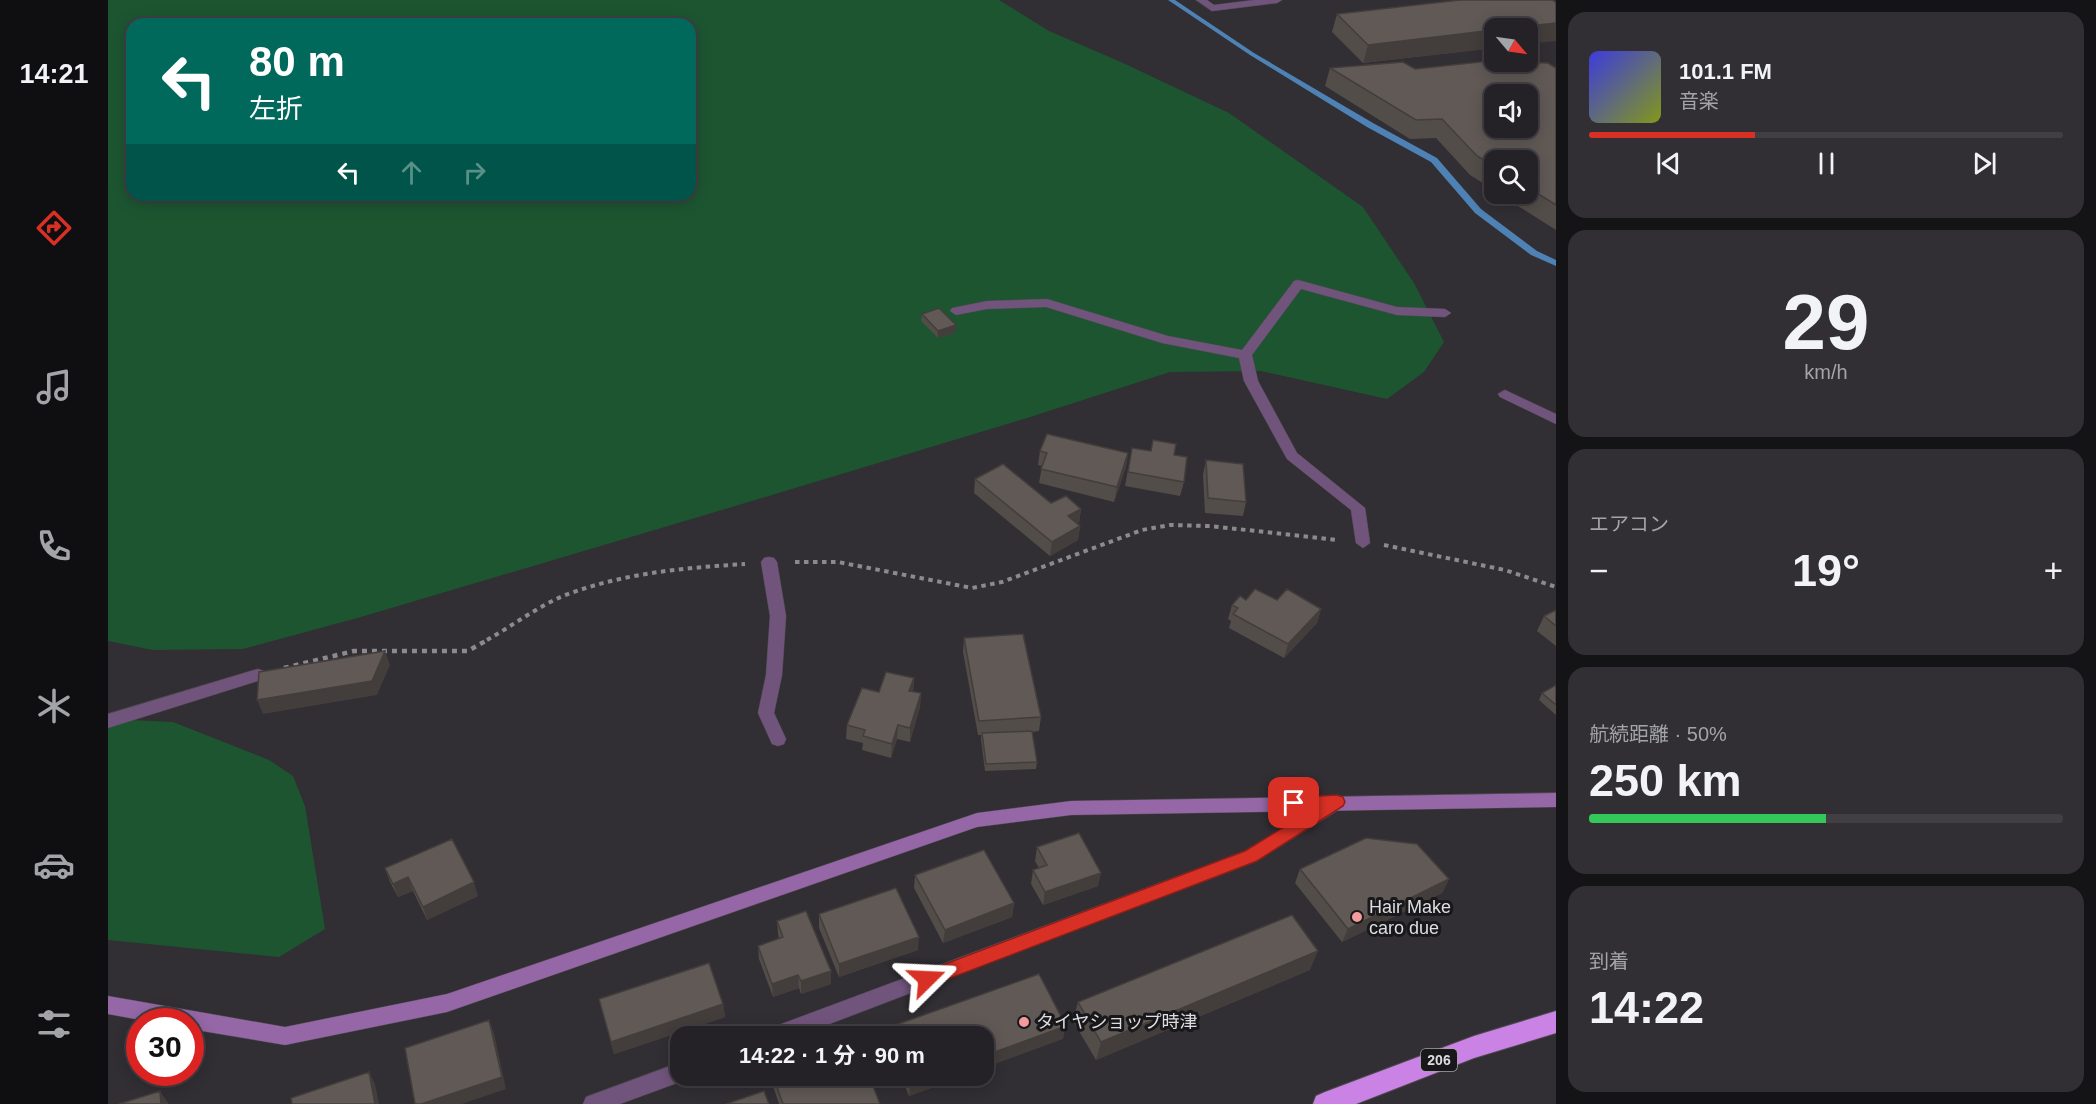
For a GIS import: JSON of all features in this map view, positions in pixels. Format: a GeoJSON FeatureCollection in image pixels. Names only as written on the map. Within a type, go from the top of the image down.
{"type":"FeatureCollection","features":[{"type":"Feature","properties":{"kind":"highway","name":"206"},"geometry":{"type":"LineString","coordinates":[[1325,1104],[1474,1047],[1556,1022]]}},
{"type":"Feature","properties":{"kind":"street"},"geometry":{"type":"LineString","coordinates":[[1202,0],[1212,8],[1277,0]]}},
{"type":"Feature","properties":{"kind":"street"},"geometry":{"type":"LineString","coordinates":[[1363,543],[1358,508],[1292,456],[1251,381],[1245,355],[1298,284],[1397,311],[1445,313]]}},
{"type":"Feature","properties":{"kind":"street"},"geometry":{"type":"LineString","coordinates":[[956,311],[987,305],[1047,303],[1167,340],[1245,355]]}},
{"type":"Feature","properties":{"kind":"street"},"geometry":{"type":"LineString","coordinates":[[1504,394],[1556,420]]}},
{"type":"Feature","properties":{"kind":"street"},"geometry":{"type":"LineString","coordinates":[[769,562],[778,616],[774,675],[766,713],[778,739]]}},
{"type":"Feature","properties":{"kind":"street"},"geometry":{"type":"LineString","coordinates":[[108,721],[258,675]]}},
{"type":"Feature","properties":{"kind":"street"},"geometry":{"type":"LineString","coordinates":[[108,1005],[285,1036],[447,1003],[977,820],[1071,808],[1556,800]]}},
{"type":"Feature","properties":{"kind":"street"},"geometry":{"type":"LineString","coordinates":[[802,1026],[1251,856],[1337,802]]}},
{"type":"Feature","properties":{"kind":"street"},"geometry":{"type":"LineString","coordinates":[[593,1104],[670,1076]]}},
{"type":"Feature","properties":{"kind":"path"},"geometry":{"type":"LineString","coordinates":[[258,675],[354,651],[468,651],[561,597],[612,579],[684,568],[769,562],[838,562],[972,588],[1002,582],[1142,530],[1170,525],[1210,526],[1395,546],[1505,570],[1556,587]]}},
{"type":"Feature","properties":{"kind":"green space"},"geometry":{"type":"Polygon","coordinates":[[[108,0],[999,0],[1049,31],[1229,113],[1363,207],[1414,283],[1444,342],[1424,372],[1387,399],[1261,371],[1170,372],[1027,418],[361,617],[243,649],[153,650],[108,641],[108,0]]]}},
{"type":"Feature","properties":{"kind":"green space"},"geometry":{"type":"Polygon","coordinates":[[[108,719],[173,722],[269,760],[293,776],[305,806],[325,929],[279,957],[108,940],[108,719]]]}},
{"type":"Feature","properties":{"kind":"building"},"geometry":{"type":"Polygon","coordinates":[[[1460,0],[1553,0],[1556,3],[1556,23],[1538,25],[1538,18],[1484,18],[1484,31],[1368,45],[1337,14],[1460,0]]]}},
{"type":"Feature","properties":{"kind":"building"},"geometry":{"type":"Polygon","coordinates":[[[1403,62],[1415,69],[1484,62],[1484,72],[1538,72],[1538,63],[1548,63],[1556,68],[1556,205],[1538,194],[1538,150],[1484,150],[1484,160],[1477,156],[1442,119],[1416,120],[1330,68],[1403,62]]]}},
{"type":"Feature","properties":{"kind":"building"},"geometry":{"type":"Polygon","coordinates":[[[939,308],[956,325],[938,331],[922,314],[939,308]]]}},
{"type":"Feature","properties":{"kind":"building"},"geometry":{"type":"Polygon","coordinates":[[[1047,434],[1128,453],[1117,487],[1041,469],[1047,453],[1040,451],[1047,434]]]}},
{"type":"Feature","properties":{"kind":"building"},"geometry":{"type":"Polygon","coordinates":[[[1153,440],[1176,444],[1174,455],[1187,457],[1184,482],[1128,472],[1132,448],[1151,451],[1153,440]]]}},
{"type":"Feature","properties":{"kind":"building"},"geometry":{"type":"Polygon","coordinates":[[[1206,460],[1243,464],[1246,502],[1208,498],[1206,460]]]}},
{"type":"Feature","properties":{"kind":"building"},"geometry":{"type":"Polygon","coordinates":[[[1003,464],[1051,503],[1066,496],[1081,509],[1068,516],[1080,526],[1052,542],[975,479],[1003,464]]]}},
{"type":"Feature","properties":{"kind":"building"},"geometry":{"type":"Polygon","coordinates":[[[1255,589],[1277,600],[1287,589],[1321,609],[1288,644],[1233,614],[1238,608],[1232,605],[1240,596],[1246,600],[1255,589]]]}},
{"type":"Feature","properties":{"kind":"building"},"geometry":{"type":"Polygon","coordinates":[[[1556,610],[1556,626],[1544,616],[1556,610]]]}},
{"type":"Feature","properties":{"kind":"building"},"geometry":{"type":"Polygon","coordinates":[[[1023,634],[1041,717],[979,721],[964,638],[1023,634]]]}},
{"type":"Feature","properties":{"kind":"building"},"geometry":{"type":"Polygon","coordinates":[[[385,651],[372,681],[257,700],[259,672],[385,651]]]}},
{"type":"Feature","properties":{"kind":"building"},"geometry":{"type":"Polygon","coordinates":[[[886,672],[914,678],[909,691],[921,693],[910,728],[898,725],[892,744],[863,736],[865,730],[847,725],[862,688],[879,692],[886,672]]]}},
{"type":"Feature","properties":{"kind":"building"},"geometry":{"type":"Polygon","coordinates":[[[1556,685],[1556,705],[1542,693],[1556,685]]]}},
{"type":"Feature","properties":{"kind":"building"},"geometry":{"type":"Polygon","coordinates":[[[1032,731],[1037,762],[986,764],[982,733],[1032,731]]]}},
{"type":"Feature","properties":{"kind":"building"},"geometry":{"type":"Polygon","coordinates":[[[1079,833],[1101,873],[1045,892],[1033,870],[1047,865],[1037,847],[1079,833]]]}},
{"type":"Feature","properties":{"kind":"building","name":"Hair Make caro due"},"geometry":{"type":"Polygon","coordinates":[[[1366,838],[1417,844],[1449,879],[1348,929],[1300,869],[1366,838]]]}},
{"type":"Feature","properties":{"kind":"building"},"geometry":{"type":"Polygon","coordinates":[[[452,839],[474,882],[423,907],[408,877],[393,884],[385,868],[452,839]]]}},
{"type":"Feature","properties":{"kind":"building"},"geometry":{"type":"Polygon","coordinates":[[[984,850],[1014,903],[945,930],[915,875],[984,850]]]}},
{"type":"Feature","properties":{"kind":"building"},"geometry":{"type":"Polygon","coordinates":[[[896,888],[919,937],[839,964],[819,914],[896,888]]]}},
{"type":"Feature","properties":{"kind":"building"},"geometry":{"type":"Polygon","coordinates":[[[806,911],[831,971],[801,981],[798,975],[772,984],[758,946],[783,937],[777,921],[806,911]]]}},
{"type":"Feature","properties":{"kind":"building"},"geometry":{"type":"Polygon","coordinates":[[[1292,915],[1318,951],[1101,1042],[1078,1002],[1292,915]]]}},
{"type":"Feature","properties":{"kind":"building"},"geometry":{"type":"Polygon","coordinates":[[[709,963],[723,1004],[611,1042],[599,999],[709,963]]]}},
{"type":"Feature","properties":{"kind":"building"},"geometry":{"type":"Polygon","coordinates":[[[1039,974],[1066,1026],[994,1052],[994,1026],[893,1026],[1039,974]]]}},
{"type":"Feature","properties":{"kind":"building"},"geometry":{"type":"Polygon","coordinates":[[[489,1020],[502,1077],[415,1104],[405,1048],[489,1020]]]}},
{"type":"Feature","properties":{"kind":"building"},"geometry":{"type":"Polygon","coordinates":[[[369,1072],[375,1104],[292,1104],[291,1098],[369,1072]]]}},
{"type":"Feature","properties":{"kind":"building"},"geometry":{"type":"Polygon","coordinates":[[[777,1086],[873,1086],[880,1104],[783,1104],[777,1086]]]}},
{"type":"Feature","properties":{"kind":"building"},"geometry":{"type":"Polygon","coordinates":[[[160,1091],[161,1104],[119,1104],[160,1091]]]}},
{"type":"Feature","properties":{"kind":"building"},"geometry":{"type":"Polygon","coordinates":[[[764,1091],[769,1104],[726,1104],[764,1091]]]}},
{"type":"Feature","properties":{"kind":"waterway"},"geometry":{"type":"LineString","coordinates":[[1171,0],[1252,54],[1370,125],[1434,160],[1478,211],[1534,253],[1556,263]]}},
{"type":"Feature","properties":{"kind":"place","name":"Hair Make caro due"},"geometry":{"type":"Point","coordinates":[1357,917]}},
{"type":"Feature","properties":{"kind":"place","name":"タイヤショップ時津"},"geometry":{"type":"Point","coordinates":[1024,1022]}},
{"type":"Feature","properties":{"kind":"route"},"geometry":{"type":"LineString","coordinates":[[927,979],[1251,856],[1337,802],[1294,803]]}}]}
